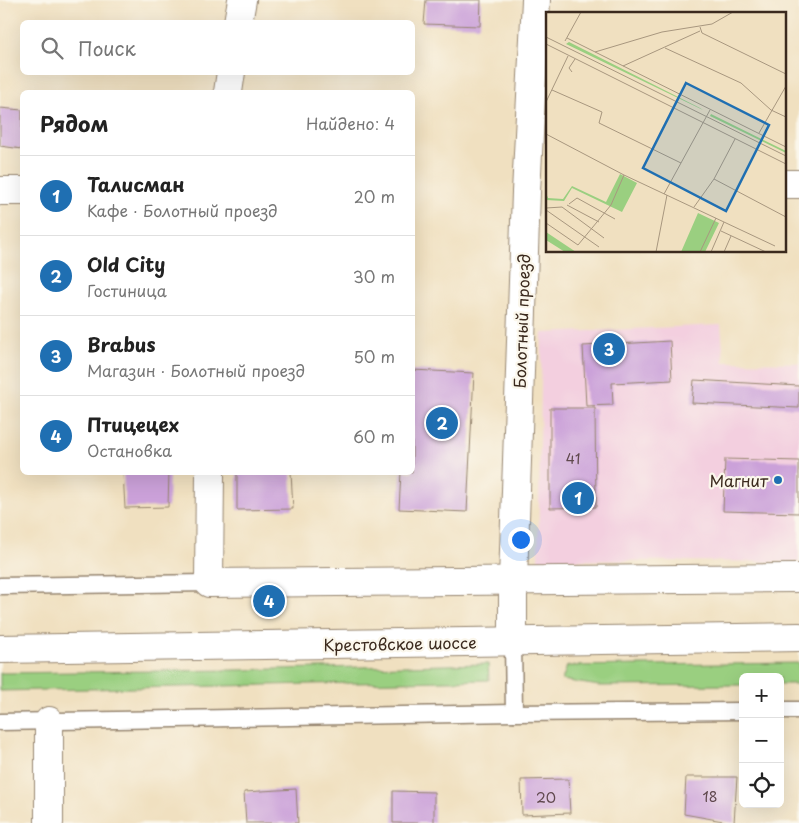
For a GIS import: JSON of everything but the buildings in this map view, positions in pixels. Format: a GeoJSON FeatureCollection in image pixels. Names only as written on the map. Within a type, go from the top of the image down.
{"type":"FeatureCollection","features":[{"type":"Feature","properties":{"kind":"street"},"geometry":{"type":"LineString","coordinates":[[238,20],[242,0]]}},
{"type":"Feature","properties":{"kind":"street","name":"Болотный проезд"},"geometry":{"type":"LineString","coordinates":[[513,642],[513,580],[537,192],[536,0]]}},
{"type":"Feature","properties":{"kind":"street"},"geometry":{"type":"LineString","coordinates":[[228,90],[231,75]]}},
{"type":"Feature","properties":{"kind":"street"},"geometry":{"type":"LineString","coordinates":[[786,184],[799,184]]}},
{"type":"Feature","properties":{"kind":"street"},"geometry":{"type":"LineString","coordinates":[[0,191],[20,191]]}},
{"type":"Feature","properties":{"kind":"street"},"geometry":{"type":"LineString","coordinates":[[210,475],[209,583],[799,578]]}},
{"type":"Feature","properties":{"kind":"street","name":"Крестовское шоссе"},"geometry":{"type":"LineString","coordinates":[[0,649],[799,637]]}},
{"type":"Feature","properties":{"kind":"street"},"geometry":{"type":"LineString","coordinates":[[49,721],[49,823]]}},
{"type":"Feature","properties":{"kind":"lane"},"geometry":{"type":"LineString","coordinates":[[0,586],[209,583]]}},
{"type":"Feature","properties":{"kind":"lane"},"geometry":{"type":"LineString","coordinates":[[513,642],[514,713]]}},
{"type":"Feature","properties":{"kind":"lane"},"geometry":{"type":"LineString","coordinates":[[784,710],[799,710]]}},
{"type":"Feature","properties":{"kind":"lane"},"geometry":{"type":"LineString","coordinates":[[0,722],[739,711]]}},
{"type":"Feature","properties":{"kind":"shaded area"},"geometry":{"type":"Polygon","coordinates":[[[721,325],[724,362],[799,363],[799,562],[538,560],[542,333],[721,325]]]}},
{"type":"Feature","properties":{"kind":"green space"},"geometry":{"type":"Polygon","coordinates":[[[799,663],[799,684],[784,684],[784,673],[739,673],[739,685],[599,686],[562,680],[567,666],[799,663]]]}},
{"type":"Feature","properties":{"kind":"green space"},"geometry":{"type":"Polygon","coordinates":[[[488,664],[489,680],[0,691],[0,673],[488,664]]]}},
{"type":"Feature","properties":{"kind":"place","name":"Brabus"},"geometry":{"type":"Point","coordinates":[609,349]}},
{"type":"Feature","properties":{"kind":"place","name":"Old City"},"geometry":{"type":"Point","coordinates":[442,423]}},
{"type":"Feature","properties":{"kind":"place","name":"Магнит"},"geometry":{"type":"Point","coordinates":[778,480]}},
{"type":"Feature","properties":{"kind":"place","name":"Талисман"},"geometry":{"type":"Point","coordinates":[578,498]}},
{"type":"Feature","properties":{"kind":"place","name":"Птицецех"},"geometry":{"type":"Point","coordinates":[269,601]}}]}
